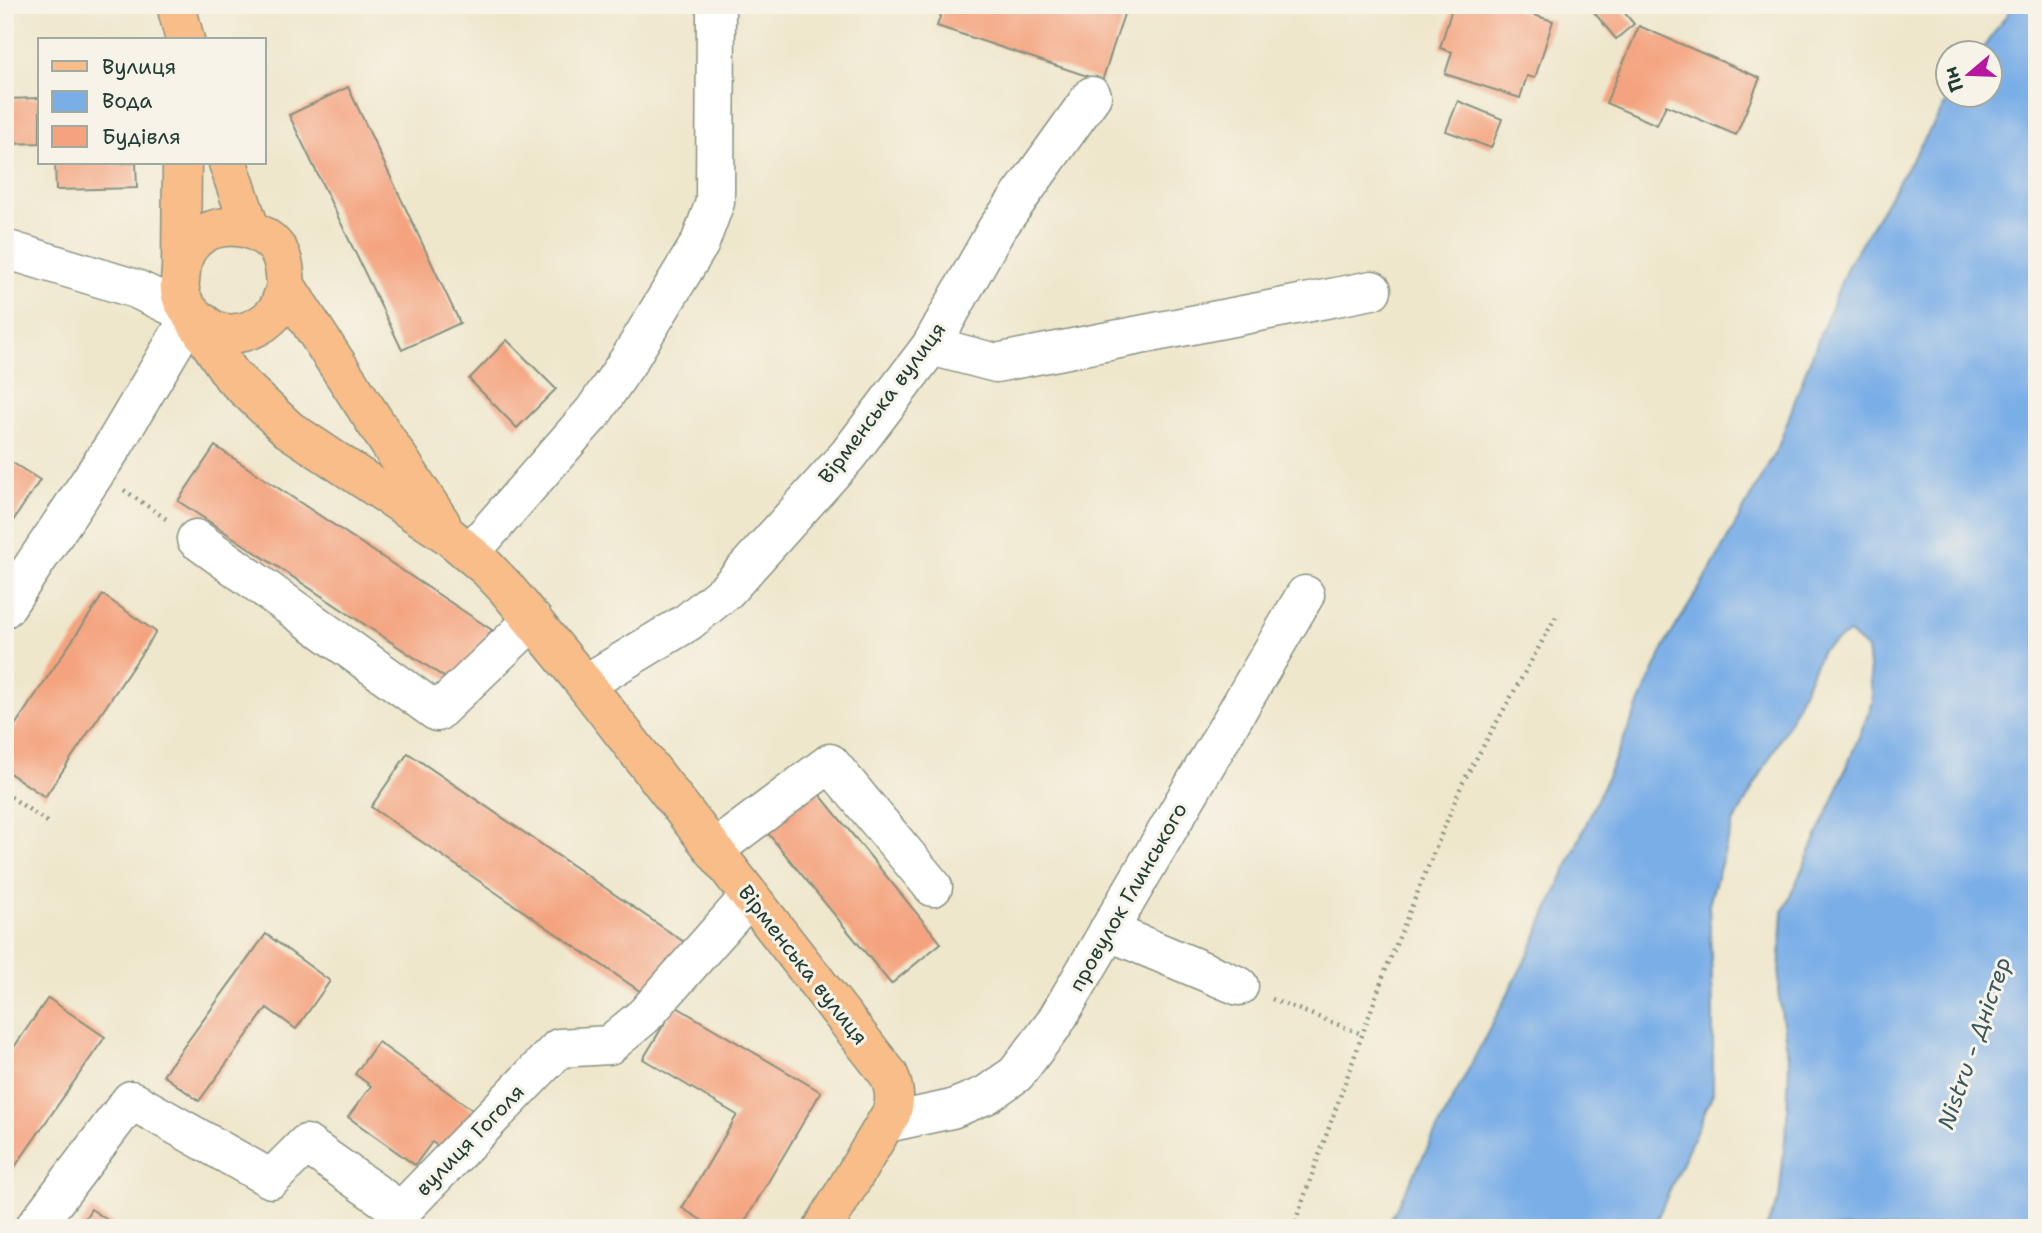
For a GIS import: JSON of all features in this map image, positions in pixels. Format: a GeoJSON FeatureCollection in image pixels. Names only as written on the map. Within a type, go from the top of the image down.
{"type":"FeatureCollection","features":[{"type":"Feature","properties":{"kind":"main road"},"geometry":{"type":"LineString","coordinates":[[181,164],[179,288],[191,315],[214,330],[232,334],[245,332],[262,324],[277,310],[286,286],[285,268],[278,251],[265,237],[250,228],[226,226],[201,236],[188,249],[181,263]]}},
{"type":"Feature","properties":{"kind":"main road"},"geometry":{"type":"LineString","coordinates":[[228,164],[250,228]]}},
{"type":"Feature","properties":{"kind":"main road","name":"Вірменська вулиця"},"geometry":{"type":"LineString","coordinates":[[286,286],[460,544]]}},
{"type":"Feature","properties":{"kind":"main road","name":"Вірменська вулиця"},"geometry":{"type":"LineString","coordinates":[[191,315],[232,376],[288,429],[460,544],[506,588],[585,684],[889,1075],[895,1100],[887,1123],[823,1228]]}},
{"type":"Feature","properties":{"kind":"street"},"geometry":{"type":"LineString","coordinates":[[460,544],[594,411],[700,243],[715,202],[716,5]]}},
{"type":"Feature","properties":{"kind":"street","name":"Вірменська вулиця"},"geometry":{"type":"LineString","coordinates":[[585,684],[688,622],[727,590],[848,454],[931,346],[996,230],[1092,96]]}},
{"type":"Feature","properties":{"kind":"street"},"geometry":{"type":"LineString","coordinates":[[5,249],[136,289],[191,315],[97,471],[5,608]]}},
{"type":"Feature","properties":{"kind":"street"},"geometry":{"type":"LineString","coordinates":[[931,346],[996,363],[1372,290]]}},
{"type":"Feature","properties":{"kind":"street"},"geometry":{"type":"LineString","coordinates":[[196,539],[437,712],[533,621]]}},
{"type":"Feature","properties":{"kind":"street","name":"провулок Глинського"},"geometry":{"type":"LineString","coordinates":[[887,1123],[952,1109],[986,1095],[1016,1074],[1054,1024],[1305,595]]}},
{"type":"Feature","properties":{"kind":"street"},"geometry":{"type":"LineString","coordinates":[[714,850],[830,763],[933,887]]}},
{"type":"Feature","properties":{"kind":"street","name":"вулиця Гоголя"},"geometry":{"type":"LineString","coordinates":[[34,1228],[131,1100],[271,1179],[306,1144],[401,1211],[559,1048],[609,1045],[644,1016],[750,895]]}},
{"type":"Feature","properties":{"kind":"street"},"geometry":{"type":"LineString","coordinates":[[1108,931],[1239,986]]}},
{"type":"Feature","properties":{"kind":"path"},"geometry":{"type":"LineString","coordinates":[[97,471],[196,539]]}},
{"type":"Feature","properties":{"kind":"path"},"geometry":{"type":"LineString","coordinates":[[1293,1228],[1362,1034],[1462,784],[1557,615]]}},
{"type":"Feature","properties":{"kind":"path"},"geometry":{"type":"LineString","coordinates":[[5,793],[50,824]]}},
{"type":"Feature","properties":{"kind":"path"},"geometry":{"type":"LineString","coordinates":[[1239,986],[1362,1034]]}},
{"type":"Feature","properties":{"kind":"water","name":"Nistru - Дністер"},"geometry":{"type":"Polygon","coordinates":[[[2014,5],[2037,5],[2037,1228],[1766,1228],[1779,1199],[1787,1120],[1789,1062],[1778,991],[1783,912],[1873,702],[1867,649],[1849,633],[1822,650],[1787,727],[1733,824],[1709,904],[1713,1093],[1653,1228],[1386,1228],[1529,953],[1667,641],[1708,574],[1778,447],[1848,265],[1943,108],[2004,108],[2004,38],[1990,38],[2014,5]]]}},
{"type":"Feature","properties":{"kind":"building"},"geometry":{"type":"Polygon","coordinates":[[[944,5],[1127,5],[1102,81],[937,26],[944,5]]]}},
{"type":"Feature","properties":{"kind":"building"},"geometry":{"type":"Polygon","coordinates":[[[1453,5],[1502,5],[1553,21],[1535,78],[1527,76],[1520,98],[1445,74],[1452,52],[1440,48],[1453,5]]]}},
{"type":"Feature","properties":{"kind":"building"},"geometry":{"type":"Polygon","coordinates":[[[1588,5],[1618,5],[1634,24],[1616,39],[1588,5]]]}},
{"type":"Feature","properties":{"kind":"building"},"geometry":{"type":"Polygon","coordinates":[[[1639,26],[1760,78],[1736,135],[1666,105],[1657,125],[1606,103],[1639,26]]]}},
{"type":"Feature","properties":{"kind":"building"},"geometry":{"type":"Polygon","coordinates":[[[348,87],[460,323],[402,350],[289,115],[348,87]]]}},
{"type":"Feature","properties":{"kind":"building"},"geometry":{"type":"Polygon","coordinates":[[[38,98],[38,143],[5,144],[5,99],[38,98]]]}},
{"type":"Feature","properties":{"kind":"building"},"geometry":{"type":"Polygon","coordinates":[[[1458,101],[1502,119],[1491,148],[1446,131],[1458,101]]]}},
{"type":"Feature","properties":{"kind":"building"},"geometry":{"type":"Polygon","coordinates":[[[55,164],[136,164],[137,188],[56,190],[55,164]]]}},
{"type":"Feature","properties":{"kind":"building"},"geometry":{"type":"Polygon","coordinates":[[[507,340],[556,389],[517,428],[469,379],[507,340]]]}},
{"type":"Feature","properties":{"kind":"building"},"geometry":{"type":"Polygon","coordinates":[[[215,446],[492,630],[456,685],[178,501],[215,446]]]}},
{"type":"Feature","properties":{"kind":"building"},"geometry":{"type":"Polygon","coordinates":[[[5,458],[40,480],[5,533],[5,458]]]}},
{"type":"Feature","properties":{"kind":"building"},"geometry":{"type":"Polygon","coordinates":[[[103,595],[156,632],[45,797],[5,770],[5,740],[103,595]]]}},
{"type":"Feature","properties":{"kind":"building"},"geometry":{"type":"Polygon","coordinates":[[[408,753],[687,944],[650,998],[371,807],[408,753]]]}},
{"type":"Feature","properties":{"kind":"building"},"geometry":{"type":"Polygon","coordinates":[[[816,790],[941,943],[891,984],[766,831],[816,790]]]}},
{"type":"Feature","properties":{"kind":"building"},"geometry":{"type":"Polygon","coordinates":[[[266,934],[330,981],[296,1029],[267,1008],[199,1101],[163,1075],[266,934]]]}},
{"type":"Feature","properties":{"kind":"building"},"geometry":{"type":"Polygon","coordinates":[[[48,998],[105,1037],[5,1181],[5,1060],[48,998]]]}},
{"type":"Feature","properties":{"kind":"building"},"geometry":{"type":"Polygon","coordinates":[[[675,1006],[821,1092],[741,1228],[714,1228],[682,1208],[737,1115],[643,1059],[675,1006]]]}},
{"type":"Feature","properties":{"kind":"building"},"geometry":{"type":"Polygon","coordinates":[[[378,1042],[474,1111],[445,1151],[432,1142],[415,1165],[348,1117],[371,1086],[355,1074],[378,1042]]]}},
{"type":"Feature","properties":{"kind":"building"},"geometry":{"type":"Polygon","coordinates":[[[91,1209],[119,1228],[79,1228],[91,1209]]]}}]}
